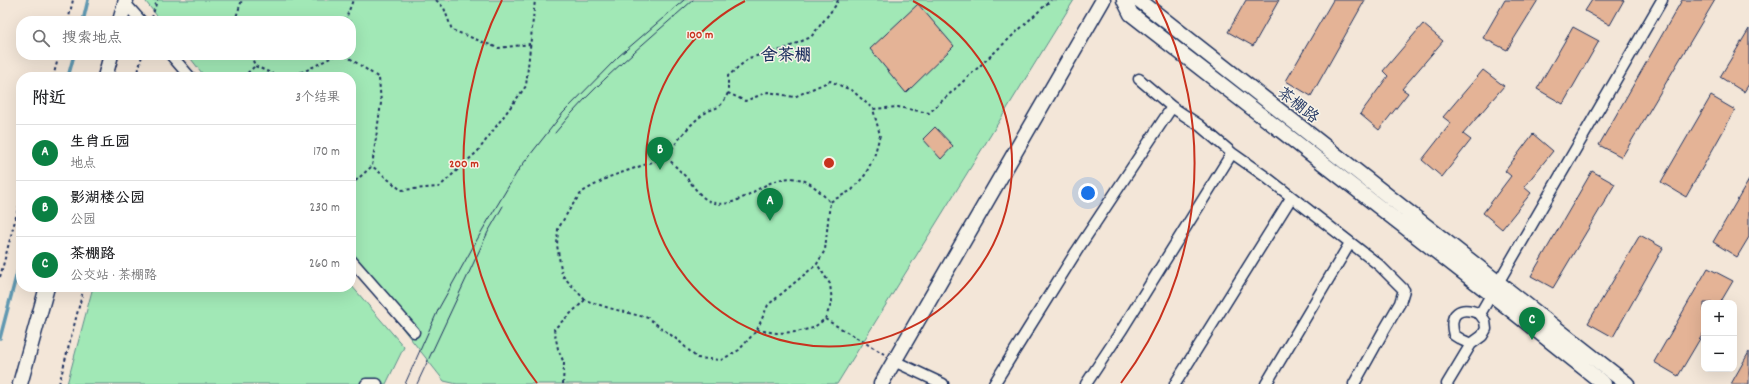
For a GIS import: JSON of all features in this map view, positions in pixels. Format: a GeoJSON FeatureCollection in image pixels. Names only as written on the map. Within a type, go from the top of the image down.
{"type":"FeatureCollection","features":[{"type":"Feature","properties":{"kind":"street"},"geometry":{"type":"LineString","coordinates":[[881,384],[1104,0]]}},
{"type":"Feature","properties":{"kind":"street","name":"茶棚路"},"geometry":{"type":"LineString","coordinates":[[1124,0],[1131,14],[1494,288],[1627,384]]}},
{"type":"Feature","properties":{"kind":"street","name":"茶棚路"},"geometry":{"type":"LineString","coordinates":[[1139,0],[1494,288],[1604,384]]}},
{"type":"Feature","properties":{"kind":"street"},"geometry":{"type":"LineString","coordinates":[[1480,314],[1662,0]]}},
{"type":"Feature","properties":{"kind":"street"},"geometry":{"type":"LineString","coordinates":[[122,16],[126,1]]}},
{"type":"Feature","properties":{"kind":"street"},"geometry":{"type":"LineString","coordinates":[[126,1],[137,16]]}},
{"type":"Feature","properties":{"kind":"street"},"geometry":{"type":"LineString","coordinates":[[106,72],[110,60]]}},
{"type":"Feature","properties":{"kind":"street"},"geometry":{"type":"LineString","coordinates":[[175,60],[186,72]]}},
{"type":"Feature","properties":{"kind":"street"},"geometry":{"type":"LineString","coordinates":[[1139,79],[1172,107],[1199,125],[1232,153],[1266,177],[1291,198],[1379,265],[1404,290],[1400,303],[1382,332],[1354,384]]}},
{"type":"Feature","properties":{"kind":"street"},"geometry":{"type":"LineString","coordinates":[[994,384],[1076,252],[1172,107]]}},
{"type":"Feature","properties":{"kind":"street"},"geometry":{"type":"LineString","coordinates":[[1086,384],[1232,153]]}},
{"type":"Feature","properties":{"kind":"street"},"geometry":{"type":"LineString","coordinates":[[1175,384],[1291,198]]}},
{"type":"Feature","properties":{"kind":"street"},"geometry":{"type":"LineString","coordinates":[[1266,384],[1350,243]]}},
{"type":"Feature","properties":{"kind":"street"},"geometry":{"type":"LineString","coordinates":[[356,266],[414,332]]}},
{"type":"Feature","properties":{"kind":"street"},"geometry":{"type":"LineString","coordinates":[[20,384],[46,292]]}},
{"type":"Feature","properties":{"kind":"street"},"geometry":{"type":"LineString","coordinates":[[1448,384],[1471,344],[1482,336],[1486,329],[1485,321],[1480,314],[1471,310],[1464,310],[1456,314],[1451,324],[1454,335],[1471,344]]}},
{"type":"Feature","properties":{"kind":"street"},"geometry":{"type":"LineString","coordinates":[[894,361],[943,384]]}},
{"type":"Feature","properties":{"kind":"street"},"geometry":{"type":"LineString","coordinates":[[366,384],[377,384]]}},
{"type":"Feature","properties":{"kind":"path"},"geometry":{"type":"LineString","coordinates":[[69,16],[74,0]]}},
{"type":"Feature","properties":{"kind":"path"},"geometry":{"type":"LineString","coordinates":[[152,16],[157,0]]}},
{"type":"Feature","properties":{"kind":"path"},"geometry":{"type":"LineString","coordinates":[[236,16],[242,0]]}},
{"type":"Feature","properties":{"kind":"path"},"geometry":{"type":"LineString","coordinates":[[347,16],[354,0]]}},
{"type":"Feature","properties":{"kind":"path"},"geometry":{"type":"LineString","coordinates":[[436,0],[444,8],[452,30],[498,48],[530,44]]}},
{"type":"Feature","properties":{"kind":"path"},"geometry":{"type":"LineString","coordinates":[[372,166],[401,190],[439,187],[478,151],[526,86],[535,0]]}},
{"type":"Feature","properties":{"kind":"path"},"geometry":{"type":"LineString","coordinates":[[830,202],[825,250],[817,264],[768,305],[757,330],[739,350],[721,360],[697,358],[680,341],[648,318],[585,300],[562,276],[557,245],[558,229],[567,212],[582,192],[609,177],[667,157],[678,140],[701,115],[722,106],[728,93],[728,76],[749,58],[784,49],[811,37],[838,0]]}},
{"type":"Feature","properties":{"kind":"path"},"geometry":{"type":"LineString","coordinates":[[873,109],[898,107],[929,113],[1051,0]]}},
{"type":"Feature","properties":{"kind":"path"},"geometry":{"type":"LineString","coordinates":[[54,72],[58,60]]}},
{"type":"Feature","properties":{"kind":"path"},"geometry":{"type":"LineString","coordinates":[[138,72],[141,60]]}},
{"type":"Feature","properties":{"kind":"path"},"geometry":{"type":"LineString","coordinates":[[253,60],[255,66],[269,72]]}},
{"type":"Feature","properties":{"kind":"path"},"geometry":{"type":"LineString","coordinates":[[301,72],[326,60]]}},
{"type":"Feature","properties":{"kind":"path"},"geometry":{"type":"LineString","coordinates":[[352,60],[379,78],[381,103],[372,166],[356,180]]}},
{"type":"Feature","properties":{"kind":"path"},"geometry":{"type":"LineString","coordinates":[[248,72],[255,66]]}},
{"type":"Feature","properties":{"kind":"path"},"geometry":{"type":"LineString","coordinates":[[728,93],[745,102],[768,92],[794,97],[830,81],[853,91],[873,109],[880,135],[874,157],[865,175],[852,190],[830,202]]}},
{"type":"Feature","properties":{"kind":"path"},"geometry":{"type":"LineString","coordinates":[[667,157],[696,190],[709,200],[721,204],[735,201],[764,185],[782,178],[799,179],[813,186],[830,202]]}},
{"type":"Feature","properties":{"kind":"path"},"geometry":{"type":"LineString","coordinates":[[0,277],[16,217]]}},
{"type":"Feature","properties":{"kind":"path"},"geometry":{"type":"LineString","coordinates":[[757,330],[777,333],[796,332],[813,328],[825,319],[832,302],[830,284],[817,264]]}},
{"type":"Feature","properties":{"kind":"path"},"geometry":{"type":"LineString","coordinates":[[59,384],[83,292]]}},
{"type":"Feature","properties":{"kind":"path"},"geometry":{"type":"LineString","coordinates":[[563,384],[564,362],[558,348],[554,329],[585,300]]}},
{"type":"Feature","properties":{"kind":"path"},"geometry":{"type":"LineString","coordinates":[[825,319],[894,361]]}},
{"type":"Feature","properties":{"kind":"green space"},"geometry":{"type":"Polygon","coordinates":[[[147,0],[1074,0],[837,384],[457,384],[444,381],[356,269],[356,72],[201,72],[192,60],[356,60],[356,16],[157,16],[146,2],[147,0]]]}},
{"type":"Feature","properties":{"kind":"green space"},"geometry":{"type":"Polygon","coordinates":[[[356,291],[404,347],[386,384],[67,384],[92,292],[356,291]]]}},
{"type":"Feature","properties":{"kind":"building"},"geometry":{"type":"Polygon","coordinates":[[[1246,0],[1279,0],[1253,46],[1228,32],[1246,0]]]}},
{"type":"Feature","properties":{"kind":"building"},"geometry":{"type":"Polygon","coordinates":[[[1333,0],[1365,0],[1311,96],[1286,81],[1333,0]]]}},
{"type":"Feature","properties":{"kind":"building"},"geometry":{"type":"Polygon","coordinates":[[[1505,0],[1538,0],[1507,50],[1483,38],[1505,0]]]}},
{"type":"Feature","properties":{"kind":"building"},"geometry":{"type":"Polygon","coordinates":[[[1592,0],[1624,0],[1610,25],[1585,11],[1592,0]]]}},
{"type":"Feature","properties":{"kind":"building"},"geometry":{"type":"Polygon","coordinates":[[[1682,0],[1715,0],[1622,157],[1599,145],[1682,0]]]}},
{"type":"Feature","properties":{"kind":"building"},"geometry":{"type":"Polygon","coordinates":[[[918,4],[954,46],[906,93],[870,49],[918,4]]]}},
{"type":"Feature","properties":{"kind":"building"},"geometry":{"type":"Polygon","coordinates":[[[1423,24],[1443,41],[1402,89],[1408,93],[1379,130],[1360,114],[1388,76],[1383,71],[1423,24]]]}},
{"type":"Feature","properties":{"kind":"building"},"geometry":{"type":"Polygon","coordinates":[[[1573,27],[1599,41],[1563,104],[1537,89],[1573,27]]]}},
{"type":"Feature","properties":{"kind":"building"},"geometry":{"type":"Polygon","coordinates":[[[1749,29],[1749,84],[1744,92],[1720,77],[1749,29]]]}},
{"type":"Feature","properties":{"kind":"building"},"geometry":{"type":"Polygon","coordinates":[[[1483,70],[1504,86],[1463,134],[1471,140],[1442,177],[1422,160],[1451,123],[1443,117],[1483,70]]]}},
{"type":"Feature","properties":{"kind":"building"},"geometry":{"type":"Polygon","coordinates":[[[1711,96],[1735,110],[1686,197],[1661,182],[1711,96]]]}},
{"type":"Feature","properties":{"kind":"building"},"geometry":{"type":"Polygon","coordinates":[[[935,127],[953,146],[941,159],[923,139],[935,127]]]}},
{"type":"Feature","properties":{"kind":"building"},"geometry":{"type":"Polygon","coordinates":[[[1533,134],[1553,151],[1524,187],[1531,193],[1502,229],[1483,213],[1511,176],[1505,171],[1533,134]]]}},
{"type":"Feature","properties":{"kind":"building"},"geometry":{"type":"Polygon","coordinates":[[[1592,171],[1615,184],[1553,288],[1531,276],[1592,171]]]}},
{"type":"Feature","properties":{"kind":"building"},"geometry":{"type":"Polygon","coordinates":[[[1749,180],[1749,237],[1737,257],[1713,242],[1749,180]]]}},
{"type":"Feature","properties":{"kind":"building"},"geometry":{"type":"Polygon","coordinates":[[[1640,235],[1663,248],[1613,337],[1588,323],[1640,235]]]}},
{"type":"Feature","properties":{"kind":"building"},"geometry":{"type":"Polygon","coordinates":[[[1708,268],[1733,281],[1722,300],[1701,300],[1701,337],[1678,376],[1654,362],[1708,268]]]}},
{"type":"Feature","properties":{"kind":"building"},"geometry":{"type":"Polygon","coordinates":[[[1749,352],[1749,384],[1731,384],[1749,352]]]}},
{"type":"Feature","properties":{"kind":"waterway"},"geometry":{"type":"LineString","coordinates":[[84,16],[88,0]]}},
{"type":"Feature","properties":{"kind":"waterway"},"geometry":{"type":"LineString","coordinates":[[69,72],[73,60]]}},
{"type":"Feature","properties":{"kind":"waterway"},"geometry":{"type":"LineString","coordinates":[[0,338],[16,277]]}},
{"type":"Feature","properties":{"kind":"tram line"},"geometry":{"type":"LineString","coordinates":[[405,384],[439,308],[483,229],[519,169],[563,113],[619,56],[684,0]]}},
{"type":"Feature","properties":{"kind":"tram line"},"geometry":{"type":"LineString","coordinates":[[555,133],[570,115],[604,80],[693,0]]}},
{"type":"Feature","properties":{"kind":"tram line"},"geometry":{"type":"LineString","coordinates":[[417,384],[488,232],[503,206]]}},
{"type":"Feature","properties":{"kind":"place","name":"影湖楼公园"},"geometry":{"type":"Point","coordinates":[660,170]}},
{"type":"Feature","properties":{"kind":"place","name":"生肖丘园"},"geometry":{"type":"Point","coordinates":[770,221]}},
{"type":"Feature","properties":{"kind":"place","name":"茶棚路"},"geometry":{"type":"Point","coordinates":[1532,340]}},
{"type":"Feature","properties":{"kind":"district","name":"舍茶棚"},"geometry":{"type":"Point","coordinates":[786,54]}}]}
